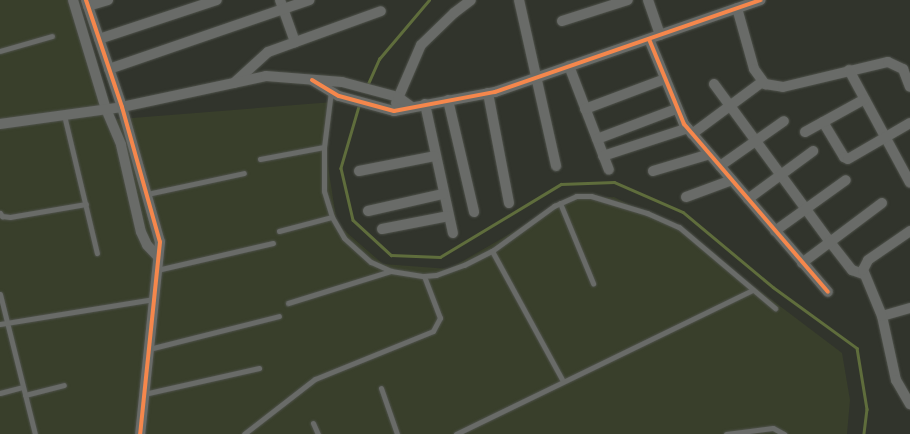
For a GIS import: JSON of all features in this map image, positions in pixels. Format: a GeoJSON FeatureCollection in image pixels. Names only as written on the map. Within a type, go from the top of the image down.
{"type":"FeatureCollection","features":[{"type":"Feature","properties":{"kind":"street"},"geometry":{"type":"LineString","coordinates":[[73,0],[106,109],[121,145],[141,232],[147,245],[158,257]]}},
{"type":"Feature","properties":{"kind":"street"},"geometry":{"type":"LineString","coordinates":[[108,0],[87,3],[122,107],[160,242],[140,434]]}},
{"type":"Feature","properties":{"kind":"street"},"geometry":{"type":"LineString","coordinates":[[99,39],[217,0]]}},
{"type":"Feature","properties":{"kind":"street"},"geometry":{"type":"LineString","coordinates":[[109,69],[281,4],[309,0]]}},
{"type":"Feature","properties":{"kind":"street"},"geometry":{"type":"LineString","coordinates":[[394,111],[398,97],[421,45],[454,12],[471,0]]}},
{"type":"Feature","properties":{"kind":"street"},"geometry":{"type":"LineString","coordinates":[[519,0],[556,166]]}},
{"type":"Feature","properties":{"kind":"street"},"geometry":{"type":"LineString","coordinates":[[562,21],[628,0]]}},
{"type":"Feature","properties":{"kind":"street"},"geometry":{"type":"LineString","coordinates":[[648,0],[660,35]]}},
{"type":"Feature","properties":{"kind":"street"},"geometry":{"type":"LineString","coordinates":[[312,80],[335,94],[394,111],[488,93],[761,0]]}},
{"type":"Feature","properties":{"kind":"street"},"geometry":{"type":"LineString","coordinates":[[281,4],[295,42]]}},
{"type":"Feature","properties":{"kind":"street"},"geometry":{"type":"LineString","coordinates":[[737,8],[754,69],[762,82],[773,87],[783,87],[849,70],[894,63],[903,69],[910,87]]}},
{"type":"Feature","properties":{"kind":"street"},"geometry":{"type":"LineString","coordinates":[[234,83],[262,55],[382,11]]}},
{"type":"Feature","properties":{"kind":"street"},"geometry":{"type":"LineString","coordinates":[[649,39],[676,109],[690,131],[828,292]]}},
{"type":"Feature","properties":{"kind":"street"},"geometry":{"type":"LineString","coordinates":[[569,66],[609,170]]}},
{"type":"Feature","properties":{"kind":"street"},"geometry":{"type":"LineString","coordinates":[[849,70],[910,183]]}},
{"type":"Feature","properties":{"kind":"street"},"geometry":{"type":"LineString","coordinates":[[0,124],[122,107],[266,76],[342,82],[398,97],[412,107]]}},
{"type":"Feature","properties":{"kind":"street"},"geometry":{"type":"LineString","coordinates":[[585,109],[665,79]]}},
{"type":"Feature","properties":{"kind":"street"},"geometry":{"type":"LineString","coordinates":[[603,156],[690,131],[729,106],[762,82]]}},
{"type":"Feature","properties":{"kind":"street"},"geometry":{"type":"LineString","coordinates":[[714,84],[830,242],[852,270],[863,274]]}},
{"type":"Feature","properties":{"kind":"street"},"geometry":{"type":"LineString","coordinates":[[488,93],[509,203]]}},
{"type":"Feature","properties":{"kind":"street"},"geometry":{"type":"LineString","coordinates":[[805,132],[865,99]]}},
{"type":"Feature","properties":{"kind":"street"},"geometry":{"type":"LineString","coordinates":[[448,100],[474,212]]}},
{"type":"Feature","properties":{"kind":"street"},"geometry":{"type":"LineString","coordinates":[[425,104],[453,233]]}},
{"type":"Feature","properties":{"kind":"street"},"geometry":{"type":"LineString","coordinates":[[597,139],[676,109]]}},
{"type":"Feature","properties":{"kind":"street"},"geometry":{"type":"LineString","coordinates":[[720,166],[784,121]]}},
{"type":"Feature","properties":{"kind":"street"},"geometry":{"type":"LineString","coordinates":[[823,122],[846,159],[851,158],[886,139],[910,123]]}},
{"type":"Feature","properties":{"kind":"street"},"geometry":{"type":"LineString","coordinates":[[748,199],[813,151]]}},
{"type":"Feature","properties":{"kind":"street"},"geometry":{"type":"LineString","coordinates":[[653,171],[710,154]]}},
{"type":"Feature","properties":{"kind":"street"},"geometry":{"type":"LineString","coordinates":[[359,171],[436,156]]}},
{"type":"Feature","properties":{"kind":"street"},"geometry":{"type":"LineString","coordinates":[[686,197],[732,180]]}},
{"type":"Feature","properties":{"kind":"street"},"geometry":{"type":"LineString","coordinates":[[775,231],[846,180]]}},
{"type":"Feature","properties":{"kind":"street"},"geometry":{"type":"LineString","coordinates":[[368,211],[444,194]]}},
{"type":"Feature","properties":{"kind":"street"},"geometry":{"type":"LineString","coordinates":[[802,263],[882,203]]}},
{"type":"Feature","properties":{"kind":"street"},"geometry":{"type":"LineString","coordinates":[[382,229],[449,216]]}},
{"type":"Feature","properties":{"kind":"street"},"geometry":{"type":"LineString","coordinates":[[910,231],[868,260],[863,274],[882,316],[896,380],[906,390],[910,404]]}},
{"type":"Feature","properties":{"kind":"street"},"geometry":{"type":"LineString","coordinates":[[882,316],[910,308]]}},
{"type":"Feature","properties":{"kind":"lane"},"geometry":{"type":"LineString","coordinates":[[0,51],[52,36]]}},
{"type":"Feature","properties":{"kind":"lane"},"geometry":{"type":"LineString","coordinates":[[335,94],[324,147],[324,191],[332,217],[351,246],[371,262],[391,271],[424,276],[452,270],[492,251],[540,215],[560,203],[576,196],[591,196],[666,220],[679,227],[775,308]]}},
{"type":"Feature","properties":{"kind":"lane"},"geometry":{"type":"LineString","coordinates":[[64,115],[97,253]]}},
{"type":"Feature","properties":{"kind":"lane"},"geometry":{"type":"LineString","coordinates":[[260,159],[324,147]]}},
{"type":"Feature","properties":{"kind":"lane"},"geometry":{"type":"LineString","coordinates":[[146,194],[244,173]]}},
{"type":"Feature","properties":{"kind":"lane"},"geometry":{"type":"LineString","coordinates":[[560,203],[593,283]]}},
{"type":"Feature","properties":{"kind":"lane"},"geometry":{"type":"LineString","coordinates":[[0,213],[2,216],[10,217],[86,204]]}},
{"type":"Feature","properties":{"kind":"lane"},"geometry":{"type":"LineString","coordinates":[[279,231],[332,217]]}},
{"type":"Feature","properties":{"kind":"lane"},"geometry":{"type":"LineString","coordinates":[[157,270],[273,243]]}},
{"type":"Feature","properties":{"kind":"lane"},"geometry":{"type":"LineString","coordinates":[[492,251],[563,380]]}},
{"type":"Feature","properties":{"kind":"lane"},"geometry":{"type":"LineString","coordinates":[[288,303],[391,271]]}},
{"type":"Feature","properties":{"kind":"lane"},"geometry":{"type":"LineString","coordinates":[[244,434],[315,379],[433,331],[440,318],[424,276]]}},
{"type":"Feature","properties":{"kind":"lane"},"geometry":{"type":"LineString","coordinates":[[456,434],[563,380],[754,290]]}},
{"type":"Feature","properties":{"kind":"lane"},"geometry":{"type":"LineString","coordinates":[[0,294],[34,434]]}},
{"type":"Feature","properties":{"kind":"lane"},"geometry":{"type":"LineString","coordinates":[[0,324],[154,299]]}},
{"type":"Feature","properties":{"kind":"lane"},"geometry":{"type":"LineString","coordinates":[[149,350],[279,316]]}},
{"type":"Feature","properties":{"kind":"lane"},"geometry":{"type":"LineString","coordinates":[[144,394],[259,368]]}},
{"type":"Feature","properties":{"kind":"lane"},"geometry":{"type":"LineString","coordinates":[[25,395],[64,385]]}},
{"type":"Feature","properties":{"kind":"lane"},"geometry":{"type":"LineString","coordinates":[[0,392],[22,387]]}},
{"type":"Feature","properties":{"kind":"lane"},"geometry":{"type":"LineString","coordinates":[[381,388],[397,434]]}},
{"type":"Feature","properties":{"kind":"lane"},"geometry":{"type":"LineString","coordinates":[[313,422],[318,434]]}},
{"type":"Feature","properties":{"kind":"lane"},"geometry":{"type":"LineString","coordinates":[[726,434],[773,428],[784,434]]}},
{"type":"Feature","properties":{"kind":"shaded area"},"geometry":{"type":"Polygon","coordinates":[[[0,0],[69,0],[107,120],[333,102],[326,153],[337,224],[383,264],[449,269],[570,199],[614,197],[678,229],[842,353],[850,400],[847,434],[0,434],[0,0]]]}},
{"type":"Feature","properties":{"kind":"waterway"},"geometry":{"type":"LineString","coordinates":[[367,86],[379,59],[429,0]]}},
{"type":"Feature","properties":{"kind":"waterway"},"geometry":{"type":"LineString","coordinates":[[360,103],[341,168],[353,220],[391,255],[440,257],[561,184],[614,182],[683,212],[773,287],[857,348],[867,409],[864,434]]}},
{"type":"Feature","properties":{"kind":"cycle path"},"geometry":{"type":"LineString","coordinates":[[86,0],[122,107],[160,242],[140,434]]}},
{"type":"Feature","properties":{"kind":"cycle path"},"geometry":{"type":"LineString","coordinates":[[312,80],[339,96],[394,111],[495,92],[761,0]]}},
{"type":"Feature","properties":{"kind":"cycle path"},"geometry":{"type":"LineString","coordinates":[[649,39],[684,124],[828,292]]}}]}
